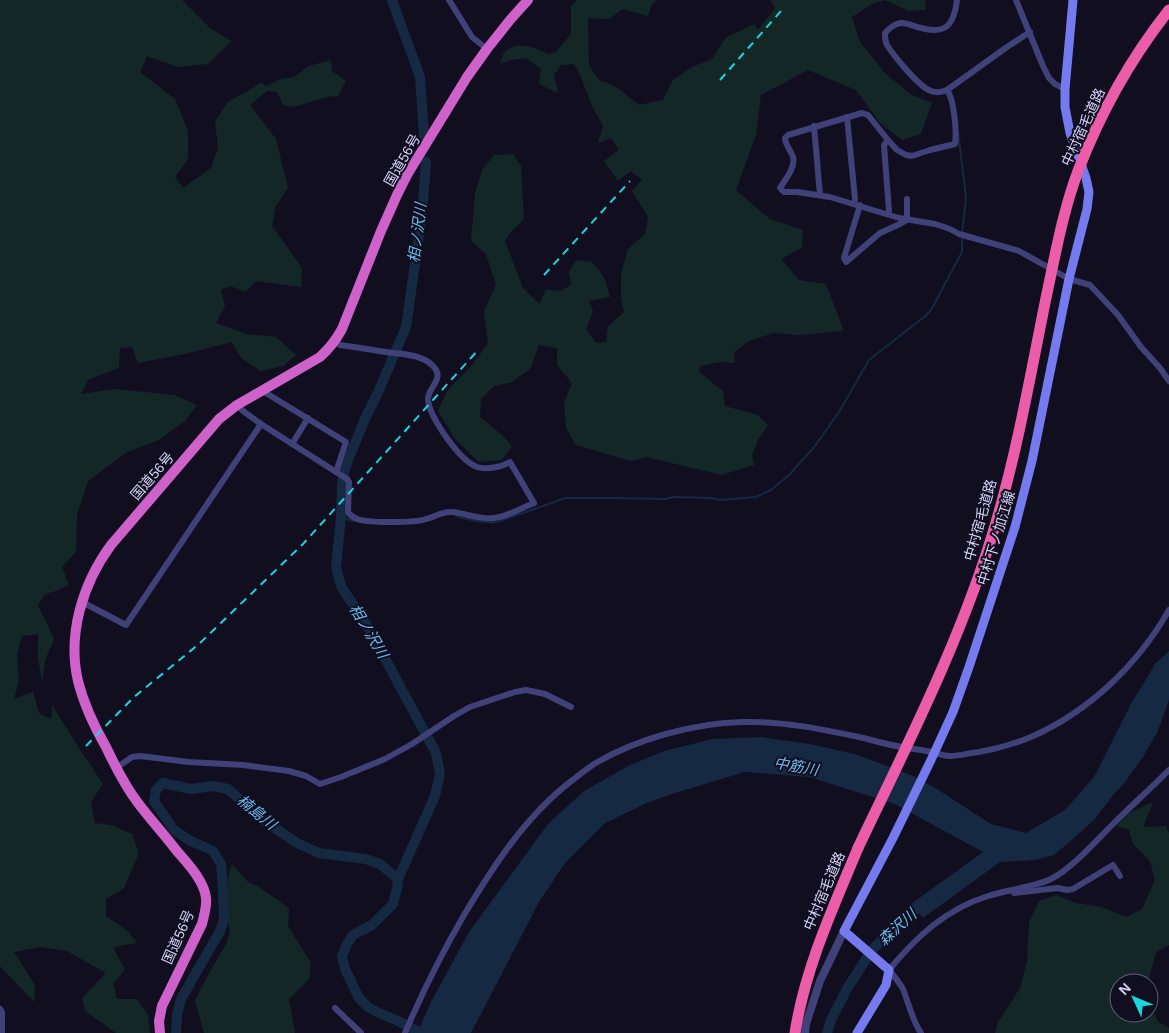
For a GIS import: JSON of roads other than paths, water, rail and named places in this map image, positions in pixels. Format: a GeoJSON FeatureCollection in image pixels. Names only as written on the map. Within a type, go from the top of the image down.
{"type":"FeatureCollection","features":[{"type":"Feature","properties":{"kind":"highway","name":"国道56号"},"geometry":{"type":"LineString","coordinates":[[160,1033],[159,1021],[162,1006],[202,924],[206,909],[206,897],[202,884],[192,869],[137,801],[116,768],[92,721],[78,680],[76,665],[77,621],[82,602],[100,560],[111,545],[219,419],[237,405],[320,357],[336,341],[397,195],[420,154],[487,49],[528,0]]}},
{"type":"Feature","properties":{"kind":"highway","name":"中村宿毛道路"},"geometry":{"type":"LineString","coordinates":[[795,1033],[802,999],[818,945],[858,848],[947,658],[984,563],[1010,473],[1052,272],[1067,208],[1078,173],[1092,137],[1118,87],[1142,47],[1169,10]]}},
{"type":"Feature","properties":{"kind":"main road","name":"中村下ノ加江線"},"geometry":{"type":"LineString","coordinates":[[844,931],[893,838],[953,712],[1015,527],[1032,461],[1069,279],[1086,216],[1088,192],[1086,178],[1070,133],[1065,107],[1073,0]]}},
{"type":"Feature","properties":{"kind":"main road"},"geometry":{"type":"LineString","coordinates":[[844,931],[886,968],[886,985],[857,1033]]}},
{"type":"Feature","properties":{"kind":"street"},"geometry":{"type":"LineString","coordinates":[[448,0],[472,37],[487,49]]}},
{"type":"Feature","properties":{"kind":"street"},"geometry":{"type":"LineString","coordinates":[[957,0],[951,23],[947,28],[940,30],[923,29],[903,23],[896,24],[885,33],[887,44],[908,71],[924,88],[932,92],[947,90],[1030,32]]}},
{"type":"Feature","properties":{"kind":"street"},"geometry":{"type":"LineString","coordinates":[[1016,0],[1049,78],[1055,84],[1065,89]]}},
{"type":"Feature","properties":{"kind":"street"},"geometry":{"type":"LineString","coordinates":[[947,90],[953,109],[955,144],[912,156],[906,155],[897,150],[868,115],[862,113],[788,134],[784,141],[793,158],[793,163],[780,188],[784,192],[820,195],[907,220],[936,224],[959,234],[1019,251],[1069,279],[1090,285],[1118,315],[1169,381]]}},
{"type":"Feature","properties":{"kind":"street"},"geometry":{"type":"LineString","coordinates":[[847,118],[857,205],[844,258],[846,262],[880,233],[907,220]]}},
{"type":"Feature","properties":{"kind":"street"},"geometry":{"type":"LineString","coordinates":[[814,126],[820,195]]}},
{"type":"Feature","properties":{"kind":"street"},"geometry":{"type":"LineString","coordinates":[[888,140],[884,145],[888,214]]}},
{"type":"Feature","properties":{"kind":"street"},"geometry":{"type":"LineString","coordinates":[[907,199],[907,220]]}},
{"type":"Feature","properties":{"kind":"street"},"geometry":{"type":"LineString","coordinates":[[237,405],[261,424],[347,479],[349,482],[348,512],[358,519],[402,522],[425,520],[439,513],[451,511],[476,517],[493,518],[503,516],[534,503],[510,462],[502,466],[476,467],[465,459],[452,445],[440,428],[431,411],[428,400],[428,394],[438,376],[435,367],[416,357],[340,345],[336,341]]}},
{"type":"Feature","properties":{"kind":"street"},"geometry":{"type":"LineString","coordinates":[[265,389],[266,392],[346,442],[337,473]]}},
{"type":"Feature","properties":{"kind":"street"},"geometry":{"type":"LineString","coordinates":[[292,444],[308,418]]}},
{"type":"Feature","properties":{"kind":"street"},"geometry":{"type":"LineString","coordinates":[[82,602],[126,625],[261,424]]}},
{"type":"Feature","properties":{"kind":"street"},"geometry":{"type":"LineString","coordinates":[[404,1033],[448,944],[504,851],[535,814],[558,791],[592,765],[621,750],[674,732],[704,726],[742,722],[819,728],[933,756],[947,756],[994,749],[1029,738],[1060,722],[1086,704],[1114,681],[1139,654],[1164,620],[1169,610]]}},
{"type":"Feature","properties":{"kind":"street"},"geometry":{"type":"LineString","coordinates":[[116,768],[132,757],[140,756],[289,771],[306,776],[320,784],[385,759],[418,741],[454,716],[470,708],[516,692],[526,690],[545,694],[571,707]]}},
{"type":"Feature","properties":{"kind":"street"},"geometry":{"type":"LineString","coordinates":[[921,1033],[902,988],[896,978],[886,968],[914,940],[958,908],[987,896],[1051,879],[1060,873],[1081,856],[1169,770]]}},
{"type":"Feature","properties":{"kind":"street"},"geometry":{"type":"LineString","coordinates":[[1011,890],[1014,893],[1058,888],[1073,889],[1113,865],[1120,876]]}},
{"type":"Feature","properties":{"kind":"street"},"geometry":{"type":"LineString","coordinates":[[805,1033],[806,1024],[820,981],[844,931]]}},
{"type":"Feature","properties":{"kind":"street"},"geometry":{"type":"LineString","coordinates":[[335,1008],[360,1033]]}},
{"type":"Feature","properties":{"kind":"street"},"geometry":{"type":"LineString","coordinates":[[0,1009],[2,1012],[2,1033]]}},
{"type":"Feature","properties":{"kind":"water","name":"中筋川"},"geometry":{"type":"Polygon","coordinates":[[[1169,651],[1169,700],[1157,733],[1125,782],[1095,819],[1054,855],[1035,860],[1000,862],[923,918],[911,904],[983,852],[895,804],[809,777],[745,772],[649,802],[605,823],[565,863],[539,902],[471,1033],[417,1033],[432,1000],[469,932],[548,824],[584,791],[628,766],[664,751],[713,739],[761,737],[810,744],[858,755],[911,775],[937,789],[991,824],[1026,833],[1065,810],[1094,777],[1131,704],[1155,664],[1169,651]]]}},
{"type":"Feature","properties":{"kind":"waterway","name":"相ノ沢川"},"geometry":{"type":"LineString","coordinates":[[392,0],[420,77],[424,135]]}},
{"type":"Feature","properties":{"kind":"waterway"},"geometry":{"type":"LineString","coordinates":[[958,131],[966,198],[962,233]]}},
{"type":"Feature","properties":{"kind":"waterway","name":"相ノ沢川"},"geometry":{"type":"LineString","coordinates":[[421,1033],[368,1007],[359,998],[345,969],[342,956],[353,935],[372,925],[393,904],[398,879],[435,796],[440,774],[436,753],[369,629],[341,586],[336,567],[342,484],[345,468],[406,327],[423,202],[426,162]]}},
{"type":"Feature","properties":{"kind":"waterway"},"geometry":{"type":"LineString","coordinates":[[456,516],[476,521],[497,522],[566,498],[665,499],[674,497],[720,500],[756,497],[771,490],[789,475],[815,446],[839,412],[869,360],[931,310],[962,252],[962,238]]}},
{"type":"Feature","properties":{"kind":"waterway"},"geometry":{"type":"LineString","coordinates":[[341,517],[354,521]]}},
{"type":"Feature","properties":{"kind":"waterway","name":"楠島川"},"geometry":{"type":"LineString","coordinates":[[176,1033],[177,1015],[181,999],[220,931],[224,920],[223,890],[221,864],[213,851],[189,840],[174,830],[154,801],[156,790],[163,783],[191,789],[213,786],[228,789],[263,820],[297,843],[319,853],[366,859],[380,864],[398,879]]}},
{"type":"Feature","properties":{"kind":"waterway","name":"森沢川"},"geometry":{"type":"LineString","coordinates":[[827,1033],[831,1020],[848,987],[872,950],[902,920],[926,901]]}},
{"type":"Feature","properties":{"kind":"railway"},"geometry":{"type":"LineString","coordinates":[[720,80],[781,11]]}},
{"type":"Feature","properties":{"kind":"railway"},"geometry":{"type":"LineString","coordinates":[[544,275],[630,181]]}},
{"type":"Feature","properties":{"kind":"railway"},"geometry":{"type":"LineString","coordinates":[[86,746],[134,697],[199,644],[303,544],[479,349]]}}]}
